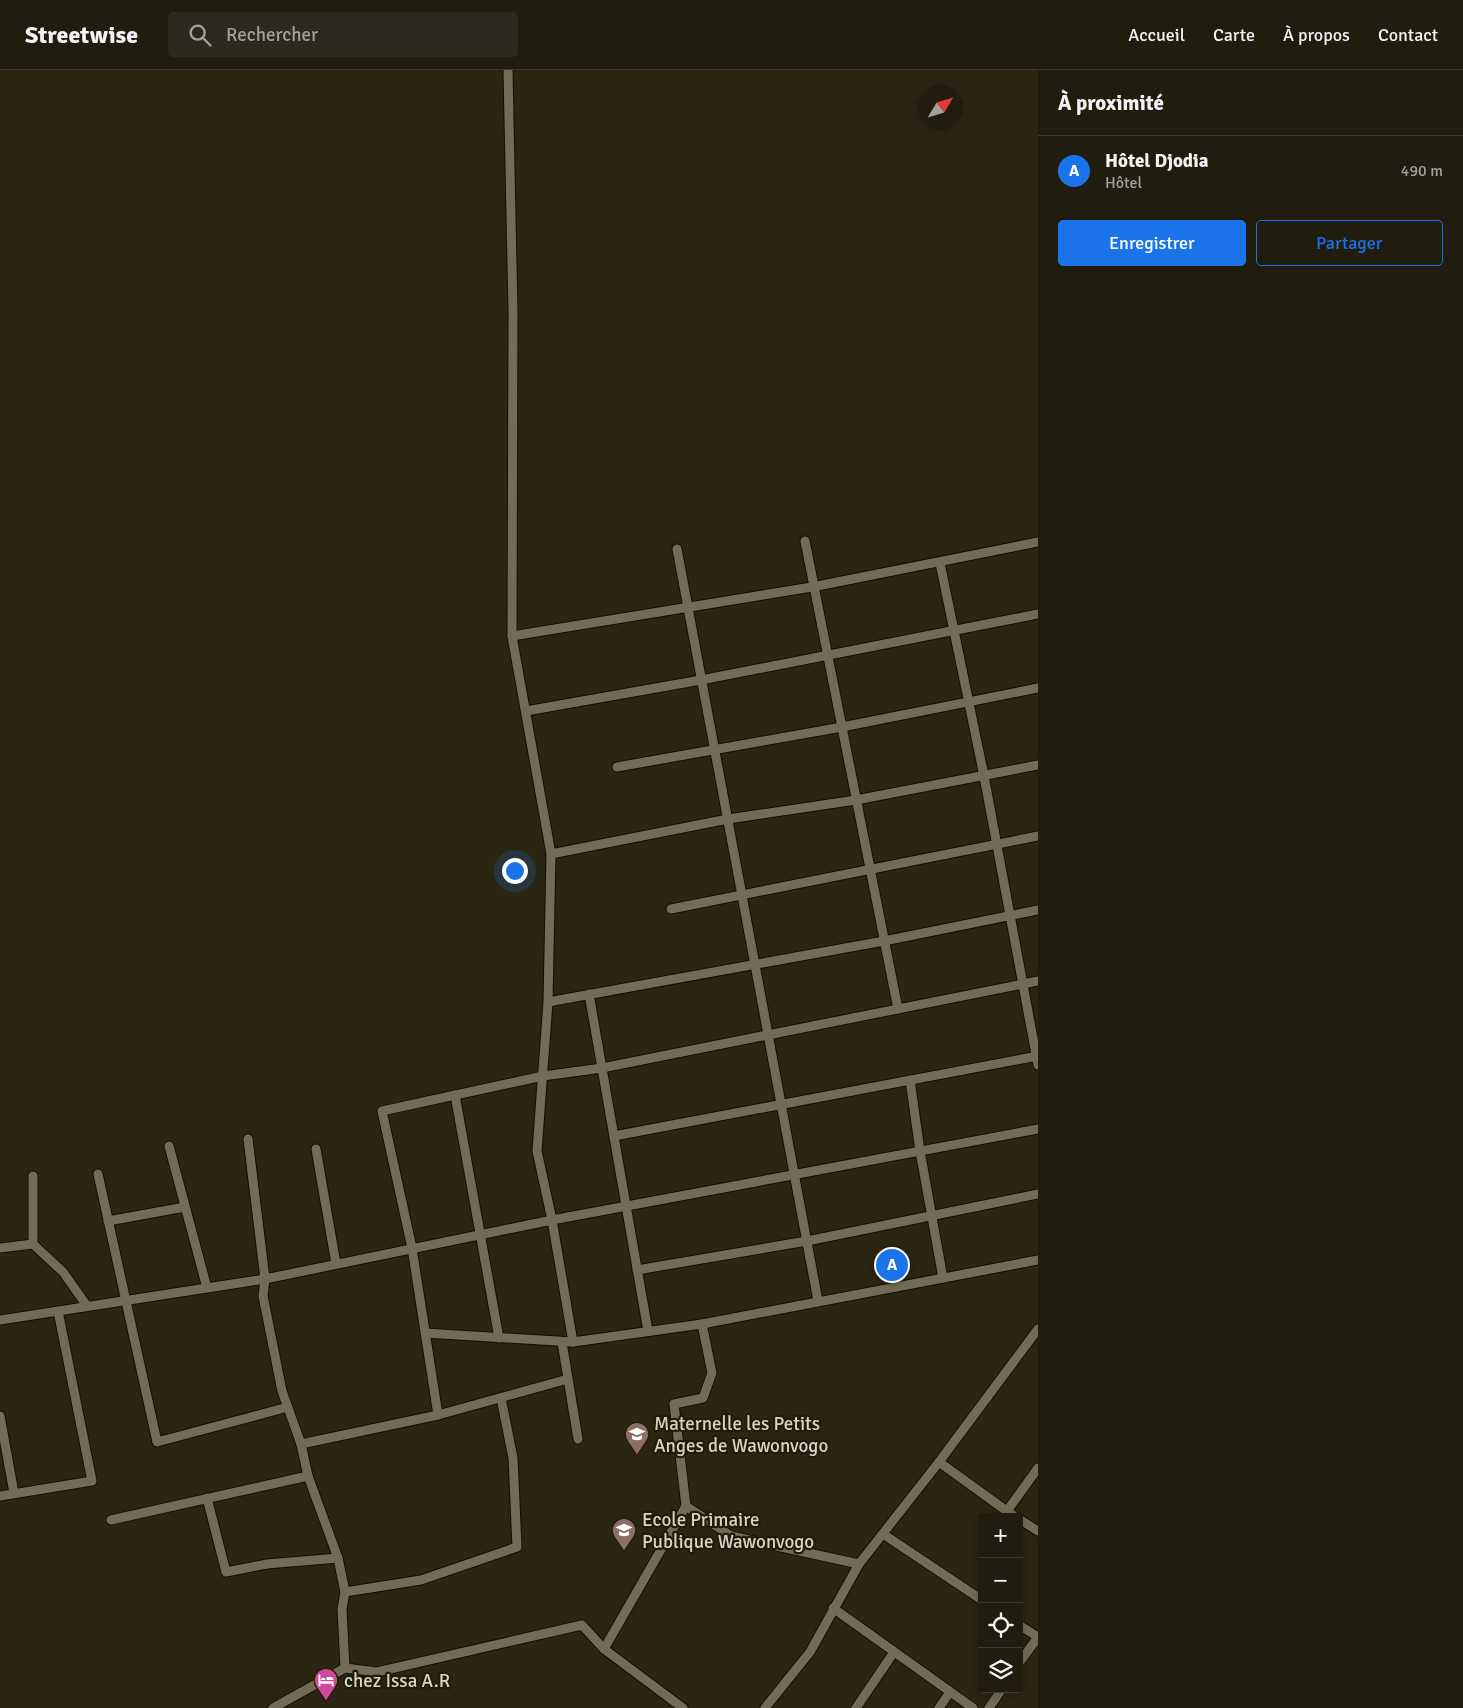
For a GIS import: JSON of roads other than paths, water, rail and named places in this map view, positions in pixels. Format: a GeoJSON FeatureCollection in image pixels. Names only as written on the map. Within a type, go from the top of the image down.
{"type":"FeatureCollection","features":[{"type":"Feature","properties":{"kind":"street"},"geometry":{"type":"LineString","coordinates":[[508,70],[513,313],[512,636],[551,854],[548,1002],[537,1151],[552,1220],[573,1342]]}},
{"type":"Feature","properties":{"kind":"street"},"geometry":{"type":"LineString","coordinates":[[805,541],[812,587],[828,656],[898,1009]]}},
{"type":"Feature","properties":{"kind":"street"},"geometry":{"type":"LineString","coordinates":[[512,636],[812,587],[1038,542]]}},
{"type":"Feature","properties":{"kind":"street"},"geometry":{"type":"LineString","coordinates":[[677,549],[818,1301]]}},
{"type":"Feature","properties":{"kind":"street"},"geometry":{"type":"LineString","coordinates":[[614,1136],[910,1080],[1037,1059],[984,776],[940,563]]}},
{"type":"Feature","properties":{"kind":"street"},"geometry":{"type":"LineString","coordinates":[[526,711],[828,656],[1038,614]]}},
{"type":"Feature","properties":{"kind":"street"},"geometry":{"type":"LineString","coordinates":[[617,767],[842,727],[1038,688]]}},
{"type":"Feature","properties":{"kind":"street"},"geometry":{"type":"LineString","coordinates":[[551,854],[728,819],[856,800],[1038,765]]}},
{"type":"Feature","properties":{"kind":"street"},"geometry":{"type":"LineString","coordinates":[[671,909],[1038,836]]}},
{"type":"Feature","properties":{"kind":"street"},"geometry":{"type":"LineString","coordinates":[[548,1002],[884,941],[1038,910]]}},
{"type":"Feature","properties":{"kind":"street"},"geometry":{"type":"LineString","coordinates":[[438,1415],[412,1248],[382,1111],[543,1076],[602,1068],[1038,981]]}},
{"type":"Feature","properties":{"kind":"street"},"geometry":{"type":"LineString","coordinates":[[590,994],[648,1331]]}},
{"type":"Feature","properties":{"kind":"street"},"geometry":{"type":"LineString","coordinates":[[910,1080],[942,1278]]}},
{"type":"Feature","properties":{"kind":"street"},"geometry":{"type":"LineString","coordinates":[[456,1095],[479,1234],[499,1338]]}},
{"type":"Feature","properties":{"kind":"street"},"geometry":{"type":"LineString","coordinates":[[0,1320],[265,1279],[479,1234],[1038,1128]]}},
{"type":"Feature","properties":{"kind":"street"},"geometry":{"type":"LineString","coordinates":[[248,1139],[265,1279],[263,1296],[282,1391],[301,1444],[308,1476],[338,1558],[345,1592],[342,1609],[345,1668]]}},
{"type":"Feature","properties":{"kind":"street"},"geometry":{"type":"LineString","coordinates":[[169,1146],[207,1288]]}},
{"type":"Feature","properties":{"kind":"street"},"geometry":{"type":"LineString","coordinates":[[316,1149],[336,1264]]}},
{"type":"Feature","properties":{"kind":"street"},"geometry":{"type":"LineString","coordinates":[[98,1174],[157,1442],[288,1407]]}},
{"type":"Feature","properties":{"kind":"street"},"geometry":{"type":"LineString","coordinates":[[33,1176],[33,1244],[63,1272],[88,1306]]}},
{"type":"Feature","properties":{"kind":"street"},"geometry":{"type":"LineString","coordinates":[[637,1270],[807,1242],[1038,1194]]}},
{"type":"Feature","properties":{"kind":"street"},"geometry":{"type":"LineString","coordinates":[[108,1221],[185,1207]]}},
{"type":"Feature","properties":{"kind":"street"},"geometry":{"type":"LineString","coordinates":[[0,1248],[33,1244]]}},
{"type":"Feature","properties":{"kind":"street"},"geometry":{"type":"LineString","coordinates":[[425,1333],[573,1342],[702,1324],[1038,1260]]}},
{"type":"Feature","properties":{"kind":"street"},"geometry":{"type":"LineString","coordinates":[[0,1496],[92,1481],[58,1310]]}},
{"type":"Feature","properties":{"kind":"street"},"geometry":{"type":"LineString","coordinates":[[604,1649],[686,1506],[674,1404],[703,1398],[712,1373],[702,1324]]}},
{"type":"Feature","properties":{"kind":"street"},"geometry":{"type":"LineString","coordinates":[[765,1708],[810,1652],[859,1564],[940,1462],[1037,1332]]}},
{"type":"Feature","properties":{"kind":"street"},"geometry":{"type":"LineString","coordinates":[[562,1342],[578,1439]]}},
{"type":"Feature","properties":{"kind":"street"},"geometry":{"type":"LineString","coordinates":[[301,1444],[438,1415],[568,1378]]}},
{"type":"Feature","properties":{"kind":"street"},"geometry":{"type":"LineString","coordinates":[[345,1592],[421,1580],[517,1548],[513,1458],[501,1398]]}},
{"type":"Feature","properties":{"kind":"street"},"geometry":{"type":"LineString","coordinates":[[0,1416],[14,1493]]}},
{"type":"Feature","properties":{"kind":"street"},"geometry":{"type":"LineString","coordinates":[[940,1462],[1010,1513]]}},
{"type":"Feature","properties":{"kind":"street"},"geometry":{"type":"LineString","coordinates":[[1007,1511],[1038,1468]]}},
{"type":"Feature","properties":{"kind":"street"},"geometry":{"type":"LineString","coordinates":[[111,1520],[308,1476]]}},
{"type":"Feature","properties":{"kind":"street"},"geometry":{"type":"LineString","coordinates":[[206,1498],[226,1572],[268,1564],[338,1558]]}},
{"type":"Feature","properties":{"kind":"street"},"geometry":{"type":"LineString","coordinates":[[686,1506],[731,1536],[859,1564]]}},
{"type":"Feature","properties":{"kind":"street"},"geometry":{"type":"LineString","coordinates":[[1023,1522],[1038,1531]]}},
{"type":"Feature","properties":{"kind":"street"},"geometry":{"type":"LineString","coordinates":[[883,1534],[978,1597]]}},
{"type":"Feature","properties":{"kind":"street"},"geometry":{"type":"LineString","coordinates":[[833,1608],[973,1708]]}},
{"type":"Feature","properties":{"kind":"street"},"geometry":{"type":"LineString","coordinates":[[273,1708],[345,1668],[377,1672],[582,1625],[604,1649],[683,1708]]}},
{"type":"Feature","properties":{"kind":"street"},"geometry":{"type":"LineString","coordinates":[[1023,1627],[1038,1637],[1023,1658]]}},
{"type":"Feature","properties":{"kind":"street"},"geometry":{"type":"LineString","coordinates":[[856,1708],[894,1652]]}},
{"type":"Feature","properties":{"kind":"street"},"geometry":{"type":"LineString","coordinates":[[939,1708],[950,1692]]}},
{"type":"Feature","properties":{"kind":"street"},"geometry":{"type":"LineString","coordinates":[[989,1708],[999,1693]]}},
{"type":"Feature","properties":{"kind":"place","name":"Hôtel Djodia"},"geometry":{"type":"Point","coordinates":[892,1265]}},
{"type":"Feature","properties":{"kind":"place","name":"Maternelle les Petits Anges de Wawonvogo"},"geometry":{"type":"Point","coordinates":[637,1455]}},
{"type":"Feature","properties":{"kind":"place","name":"Ecole Primaire Publique Wawonvogo"},"geometry":{"type":"Point","coordinates":[624,1551]}},
{"type":"Feature","properties":{"kind":"place","name":"chez Issa A.R"},"geometry":{"type":"Point","coordinates":[326,1701]}}]}
